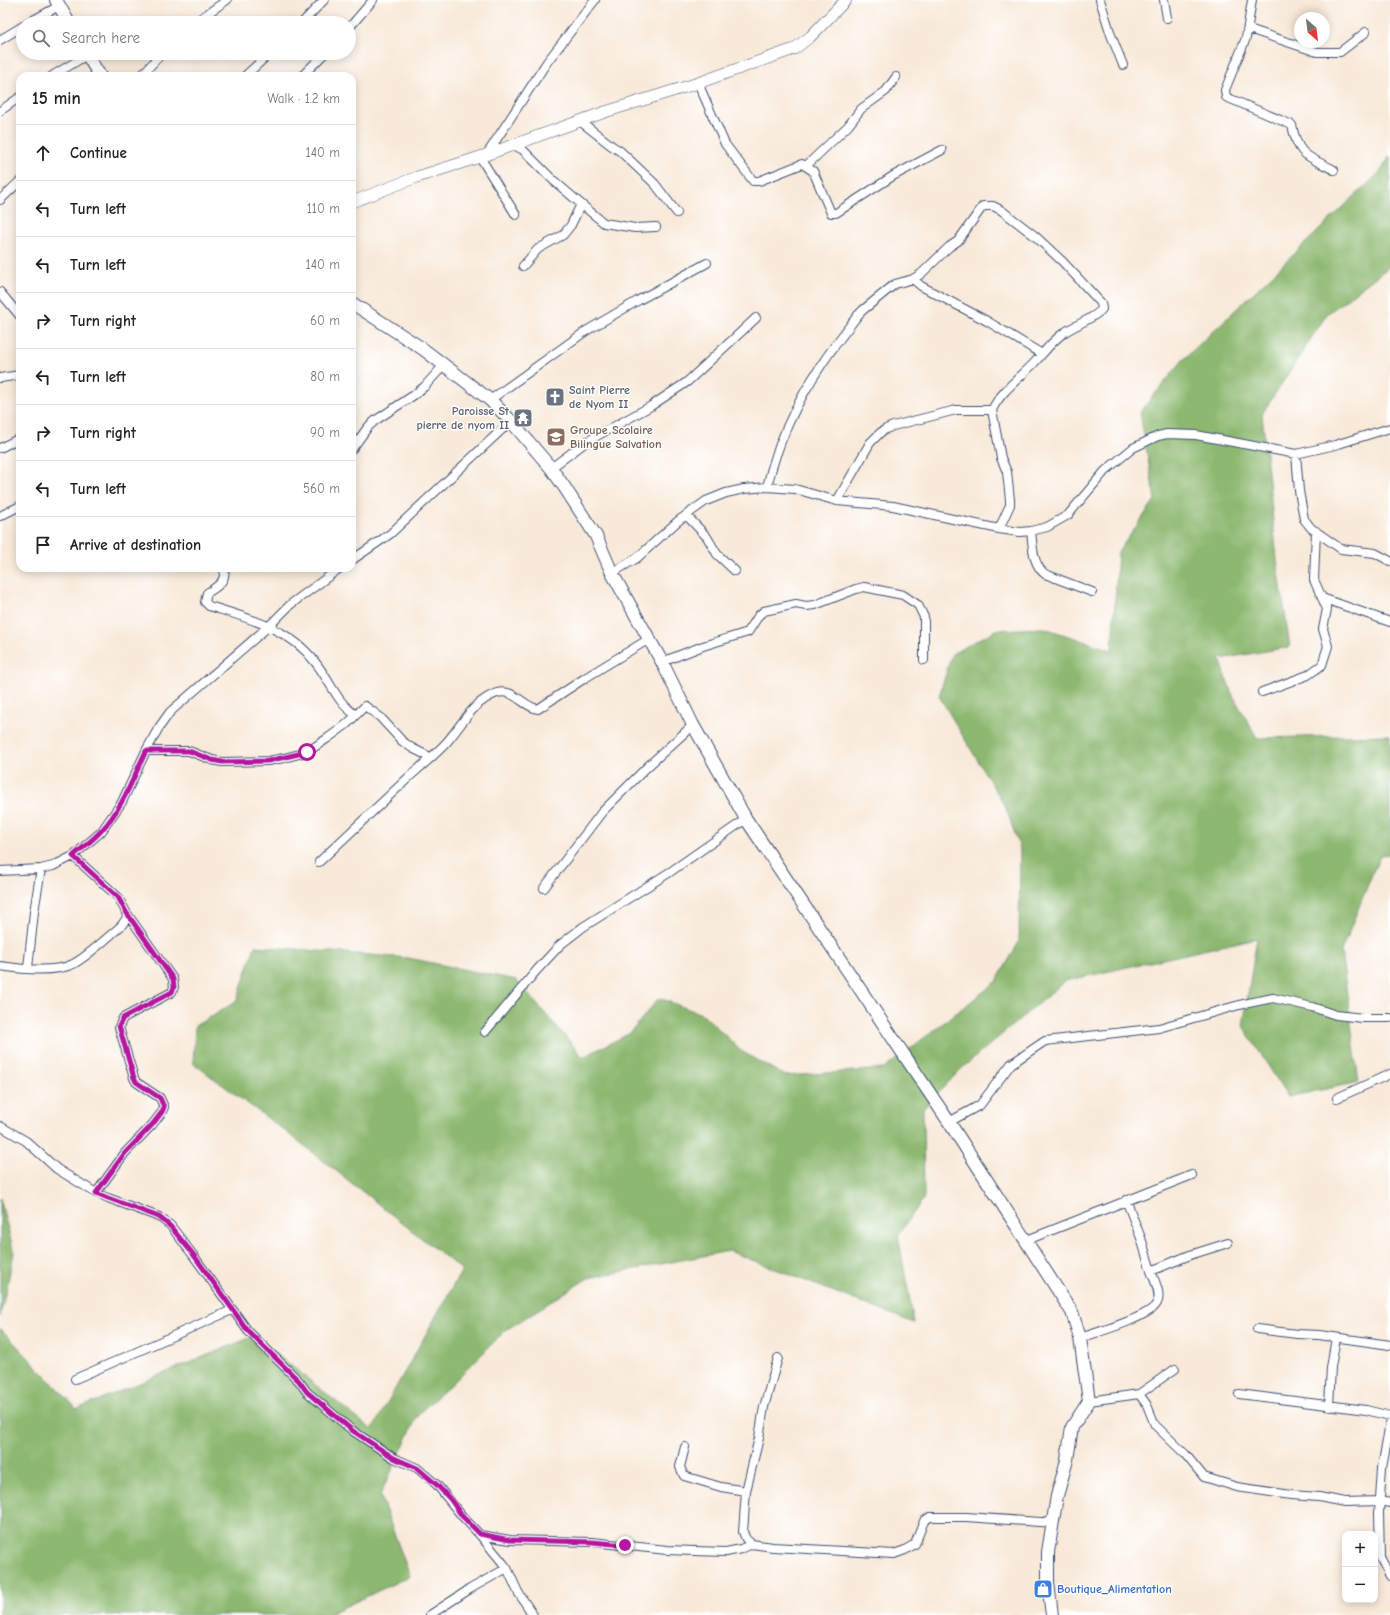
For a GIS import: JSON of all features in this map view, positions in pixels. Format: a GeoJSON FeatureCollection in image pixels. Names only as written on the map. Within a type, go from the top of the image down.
{"type":"FeatureCollection","features":[{"type":"Feature","properties":{"kind":"main road"},"geometry":{"type":"LineString","coordinates":[[58,3],[65,16]]}},
{"type":"Feature","properties":{"kind":"main road"},"geometry":{"type":"LineString","coordinates":[[90,60],[97,72]]}},
{"type":"Feature","properties":{"kind":"main road"},"geometry":{"type":"LineString","coordinates":[[356,306],[444,365],[490,400],[511,421],[551,468],[596,536],[612,573],[662,662],[693,725],[746,819],[949,1122],[1027,1240],[1072,1312],[1080,1338],[1089,1401],[1072,1427],[1067,1460],[1057,1496],[1054,1523],[1048,1552],[1048,1583],[1052,1615]]}},
{"type":"Feature","properties":{"kind":"street"},"geometry":{"type":"LineString","coordinates":[[204,16],[227,0]]}},
{"type":"Feature","properties":{"kind":"street"},"geometry":{"type":"LineString","coordinates":[[309,16],[324,0]]}},
{"type":"Feature","properties":{"kind":"street"},"geometry":{"type":"LineString","coordinates":[[356,20],[373,0]]}},
{"type":"Feature","properties":{"kind":"street"},"geometry":{"type":"LineString","coordinates":[[483,156],[547,62],[595,0]]}},
{"type":"Feature","properties":{"kind":"street"},"geometry":{"type":"LineString","coordinates":[[356,200],[417,177],[483,156],[580,121],[794,49],[810,37],[846,0]]}},
{"type":"Feature","properties":{"kind":"street"},"geometry":{"type":"LineString","coordinates":[[1100,0],[1111,35],[1123,65]]}},
{"type":"Feature","properties":{"kind":"street"},"geometry":{"type":"LineString","coordinates":[[1164,0],[1167,18]]}},
{"type":"Feature","properties":{"kind":"street"},"geometry":{"type":"LineString","coordinates":[[1252,0],[1249,29],[1225,90],[1226,97],[1292,124],[1295,141],[1303,153],[1334,170]]}},
{"type":"Feature","properties":{"kind":"street"},"geometry":{"type":"LineString","coordinates":[[38,16],[58,3]]}},
{"type":"Feature","properties":{"kind":"street"},"geometry":{"type":"LineString","coordinates":[[1249,29],[1317,52],[1340,52],[1366,32]]}},
{"type":"Feature","properties":{"kind":"street"},"geometry":{"type":"LineString","coordinates":[[0,40],[16,30]]}},
{"type":"Feature","properties":{"kind":"street"},"geometry":{"type":"LineString","coordinates":[[58,72],[77,60]]}},
{"type":"Feature","properties":{"kind":"street"},"geometry":{"type":"LineString","coordinates":[[145,72],[156,60]]}},
{"type":"Feature","properties":{"kind":"street"},"geometry":{"type":"LineString","coordinates":[[249,72],[262,60]]}},
{"type":"Feature","properties":{"kind":"street"},"geometry":{"type":"LineString","coordinates":[[306,72],[318,60]]}},
{"type":"Feature","properties":{"kind":"street"},"geometry":{"type":"LineString","coordinates":[[806,166],[848,126],[861,109],[886,91],[896,77]]}},
{"type":"Feature","properties":{"kind":"street"},"geometry":{"type":"LineString","coordinates":[[698,82],[725,144],[752,181],[759,181],[802,164],[813,172],[822,189],[829,212],[834,214],[893,176],[942,150]]}},
{"type":"Feature","properties":{"kind":"street"},"geometry":{"type":"LineString","coordinates":[[0,111],[16,100]]}},
{"type":"Feature","properties":{"kind":"street"},"geometry":{"type":"LineString","coordinates":[[580,121],[620,151],[655,184],[678,213]]}},
{"type":"Feature","properties":{"kind":"street"},"geometry":{"type":"LineString","coordinates":[[514,145],[522,150],[604,223],[640,229],[656,227]]}},
{"type":"Feature","properties":{"kind":"street"},"geometry":{"type":"LineString","coordinates":[[483,156],[516,216]]}},
{"type":"Feature","properties":{"kind":"street"},"geometry":{"type":"LineString","coordinates":[[0,200],[16,185]]}},
{"type":"Feature","properties":{"kind":"street"},"geometry":{"type":"LineString","coordinates":[[523,266],[538,249],[563,234],[571,225],[581,204]]}},
{"type":"Feature","properties":{"kind":"street"},"geometry":{"type":"LineString","coordinates":[[767,487],[773,462],[800,401],[821,365],[863,310],[896,284],[913,280],[958,241],[983,206],[993,206],[1001,210],[1052,251],[1103,306],[1099,313],[1079,322],[1055,339],[1001,396],[992,410],[1001,458],[1007,472],[1010,500],[1010,504],[999,529]]}},
{"type":"Feature","properties":{"kind":"street"},"geometry":{"type":"LineString","coordinates":[[490,400],[586,331],[707,263]]}},
{"type":"Feature","properties":{"kind":"street"},"geometry":{"type":"LineString","coordinates":[[913,280],[987,321],[1042,354]]}},
{"type":"Feature","properties":{"kind":"street"},"geometry":{"type":"LineString","coordinates":[[0,292],[16,311]]}},
{"type":"Feature","properties":{"kind":"street"},"geometry":{"type":"LineString","coordinates":[[551,468],[586,442],[651,406],[687,382],[756,318]]}},
{"type":"Feature","properties":{"kind":"street"},"geometry":{"type":"LineString","coordinates":[[356,444],[376,420],[414,395],[444,365]]}},
{"type":"Feature","properties":{"kind":"street"},"geometry":{"type":"LineString","coordinates":[[0,378],[16,376]]}},
{"type":"Feature","properties":{"kind":"street"},"geometry":{"type":"LineString","coordinates":[[837,501],[870,443],[886,429],[956,410],[992,410]]}},
{"type":"Feature","properties":{"kind":"street"},"geometry":{"type":"LineString","coordinates":[[356,557],[390,534],[511,421]]}},
{"type":"Feature","properties":{"kind":"street"},"geometry":{"type":"LineString","coordinates":[[612,573],[637,558],[686,515],[706,501],[726,493],[744,489],[767,487],[802,491],[837,501],[893,506],[999,529],[1020,532],[1031,531],[1047,527],[1062,520],[1074,509],[1105,471],[1133,448],[1158,436],[1196,435],[1296,454],[1335,445],[1390,428]]}},
{"type":"Feature","properties":{"kind":"street"},"geometry":{"type":"LineString","coordinates":[[0,448],[16,440]]}},
{"type":"Feature","properties":{"kind":"street"},"geometry":{"type":"LineString","coordinates":[[1296,454],[1299,491],[1304,519],[1311,528],[1342,549],[1375,553],[1390,561]]}},
{"type":"Feature","properties":{"kind":"street"},"geometry":{"type":"LineString","coordinates":[[0,516],[16,508]]}},
{"type":"Feature","properties":{"kind":"street"},"geometry":{"type":"LineString","coordinates":[[686,515],[708,537],[717,554],[735,571]]}},
{"type":"Feature","properties":{"kind":"street"},"geometry":{"type":"LineString","coordinates":[[1031,531],[1038,569],[1045,574],[1092,592]]}},
{"type":"Feature","properties":{"kind":"street"},"geometry":{"type":"LineString","coordinates":[[1262,692],[1308,675],[1322,665],[1328,646],[1323,630],[1327,609],[1314,580],[1316,531]]}},
{"type":"Feature","properties":{"kind":"street"},"geometry":{"type":"LineString","coordinates":[[225,572],[223,579],[218,586],[207,593],[205,602],[209,606],[269,626],[292,640],[309,654],[342,704],[356,715]]}},
{"type":"Feature","properties":{"kind":"street"},"geometry":{"type":"LineString","coordinates":[[0,871],[41,869],[53,866],[73,856],[100,832],[109,822],[122,802],[146,751],[158,729],[170,712],[269,626],[291,604],[335,572]]}},
{"type":"Feature","properties":{"kind":"street"},"geometry":{"type":"LineString","coordinates":[[662,662],[748,632],[759,615],[764,611],[796,604],[806,606],[815,605],[864,587],[903,595],[918,605],[924,617],[924,660]]}},
{"type":"Feature","properties":{"kind":"street"},"geometry":{"type":"LineString","coordinates":[[1322,598],[1390,622]]}},
{"type":"Feature","properties":{"kind":"street"},"geometry":{"type":"LineString","coordinates":[[319,862],[446,743],[472,710],[486,699],[498,693],[506,692],[513,694],[533,709],[538,709],[649,639]]}},
{"type":"Feature","properties":{"kind":"street"},"geometry":{"type":"LineString","coordinates":[[146,751],[189,751],[212,760],[222,762],[268,761],[307,752],[347,724],[365,706],[380,717],[402,741],[430,757]]}},
{"type":"Feature","properties":{"kind":"street"},"geometry":{"type":"LineString","coordinates":[[544,888],[602,812],[647,767],[693,725]]}},
{"type":"Feature","properties":{"kind":"street"},"geometry":{"type":"LineString","coordinates":[[485,1032],[560,945],[583,927],[670,872],[746,819]]}},
{"type":"Feature","properties":{"kind":"street"},"geometry":{"type":"LineString","coordinates":[[73,856],[118,897],[126,912],[173,979],[174,984],[172,992],[123,1018],[119,1026],[136,1082],[160,1098],[164,1107],[152,1125],[125,1153],[96,1193]]}},
{"type":"Feature","properties":{"kind":"street"},"geometry":{"type":"LineString","coordinates":[[28,968],[34,912],[41,869]]}},
{"type":"Feature","properties":{"kind":"street"},"geometry":{"type":"LineString","coordinates":[[0,966],[60,968],[73,964],[121,926],[127,918],[126,912]]}},
{"type":"Feature","properties":{"kind":"street"},"geometry":{"type":"LineString","coordinates":[[949,1122],[980,1105],[1011,1064],[1045,1041],[1159,1028],[1239,1005],[1273,998],[1312,1007],[1336,1015],[1363,1018],[1390,1018]]}},
{"type":"Feature","properties":{"kind":"street"},"geometry":{"type":"LineString","coordinates":[[1337,1098],[1390,1074]]}},
{"type":"Feature","properties":{"kind":"street"},"geometry":{"type":"LineString","coordinates":[[0,1126],[26,1142],[57,1169],[96,1193],[159,1217],[165,1221],[193,1254],[248,1331],[299,1381],[307,1392],[353,1431],[394,1458],[417,1468],[437,1485],[451,1500],[462,1516],[480,1534],[507,1568],[518,1592],[533,1615]]}},
{"type":"Feature","properties":{"kind":"street"},"geometry":{"type":"LineString","coordinates":[[1027,1240],[1192,1175]]}},
{"type":"Feature","properties":{"kind":"street"},"geometry":{"type":"LineString","coordinates":[[1080,1338],[1141,1316],[1152,1309],[1157,1303],[1159,1294],[1141,1238],[1126,1200]]}},
{"type":"Feature","properties":{"kind":"street"},"geometry":{"type":"LineString","coordinates":[[1151,1271],[1190,1255],[1228,1243]]}},
{"type":"Feature","properties":{"kind":"street"},"geometry":{"type":"LineString","coordinates":[[75,1379],[232,1310]]}},
{"type":"Feature","properties":{"kind":"street"},"geometry":{"type":"LineString","coordinates":[[1258,1329],[1390,1345]]}},
{"type":"Feature","properties":{"kind":"street"},"geometry":{"type":"LineString","coordinates":[[1328,1406],[1336,1338]]}},
{"type":"Feature","properties":{"kind":"street"},"geometry":{"type":"LineString","coordinates":[[752,1544],[746,1539],[743,1532],[743,1508],[759,1438],[764,1407],[778,1358]]}},
{"type":"Feature","properties":{"kind":"street"},"geometry":{"type":"LineString","coordinates":[[1089,1401],[1139,1394],[1175,1368]]}},
{"type":"Feature","properties":{"kind":"street"},"geometry":{"type":"LineString","coordinates":[[1139,1394],[1147,1405],[1155,1425],[1185,1454],[1204,1477],[1238,1487],[1292,1495],[1319,1497],[1344,1502],[1380,1501],[1390,1503]]}},
{"type":"Feature","properties":{"kind":"street"},"geometry":{"type":"LineString","coordinates":[[1239,1394],[1366,1410],[1390,1416]]}},
{"type":"Feature","properties":{"kind":"street"},"geometry":{"type":"LineString","coordinates":[[1390,1424],[1382,1468],[1379,1512],[1380,1556],[1390,1577]]}},
{"type":"Feature","properties":{"kind":"street"},"geometry":{"type":"LineString","coordinates":[[685,1447],[680,1467],[684,1476],[721,1487],[746,1491]]}},
{"type":"Feature","properties":{"kind":"street"},"geometry":{"type":"LineString","coordinates":[[480,1534],[510,1540],[592,1542],[667,1550],[726,1552],[742,1549],[752,1544],[894,1554],[915,1544],[924,1521],[930,1517],[966,1517],[1054,1523]]}},
{"type":"Feature","properties":{"kind":"street"},"geometry":{"type":"LineString","coordinates":[[430,1615],[470,1589],[507,1568]]}},
{"type":"Feature","properties":{"kind":"green space"},"geometry":{"type":"Polygon","coordinates":[[[1390,156],[1390,266],[1327,314],[1262,414],[1277,560],[1290,647],[1220,659],[1231,692],[1257,738],[1390,735],[1390,854],[1380,855],[1341,951],[1359,1082],[1288,1097],[1243,1026],[1257,938],[1065,981],[961,1069],[923,1109],[924,1198],[898,1235],[914,1323],[729,1251],[588,1278],[506,1330],[455,1381],[419,1413],[380,1495],[410,1576],[327,1615],[0,1615],[0,1328],[77,1409],[254,1336],[372,1430],[462,1270],[297,1140],[193,1063],[195,1026],[237,1001],[255,946],[408,958],[516,980],[583,1057],[630,1033],[659,998],[704,1015],[741,1051],[785,1076],[884,1069],[996,982],[1019,942],[1020,849],[1006,808],[939,696],[952,654],[996,630],[1044,628],[1112,650],[1118,552],[1155,500],[1140,412],[1183,360],[1381,171],[1390,156]]]}},
{"type":"Feature","properties":{"kind":"green space"},"geometry":{"type":"Polygon","coordinates":[[[0,1198],[14,1253],[0,1317],[0,1198]]]}},
{"type":"Feature","properties":{"kind":"place","name":"Saint Pierre de Nyom II"},"geometry":{"type":"Point","coordinates":[555,397]}},
{"type":"Feature","properties":{"kind":"place","name":"Paroisse St pierre de nyom II"},"geometry":{"type":"Point","coordinates":[523,418]}},
{"type":"Feature","properties":{"kind":"place","name":"Groupe Scolaire Bilingue Salvation"},"geometry":{"type":"Point","coordinates":[556,437]}},
{"type":"Feature","properties":{"kind":"place","name":"Boutique_Alimentation"},"geometry":{"type":"Point","coordinates":[1043,1589]}},
{"type":"Feature","properties":{"kind":"route"},"geometry":{"type":"LineString","coordinates":[[307,752],[268,761],[222,762],[212,760],[189,751],[146,751],[122,802],[109,822],[73,856],[118,897],[126,912],[173,979],[174,984],[172,992],[123,1018],[120,1022],[119,1026],[132,1074],[136,1082],[160,1098],[164,1107],[152,1125],[125,1153],[96,1193],[159,1217],[165,1221],[193,1254],[198,1264],[217,1287],[248,1331],[299,1381],[307,1392],[353,1431],[394,1458],[417,1468],[437,1485],[451,1500],[462,1516],[480,1534],[496,1539],[592,1542],[625,1545]]}}]}
